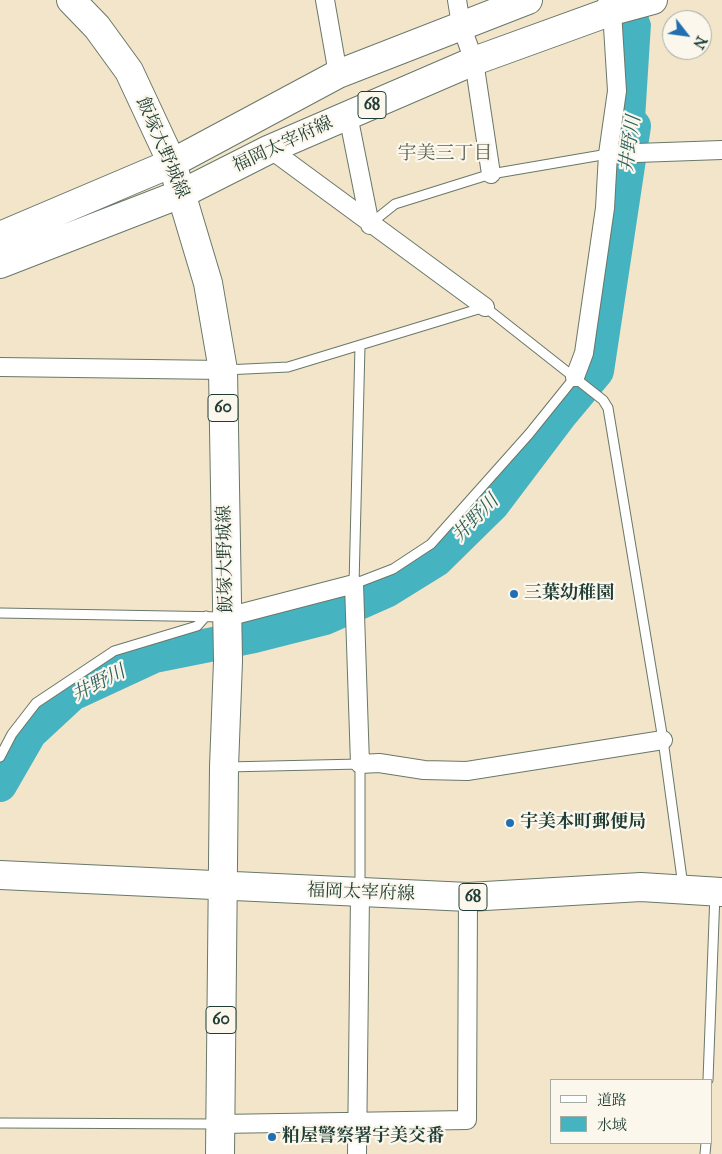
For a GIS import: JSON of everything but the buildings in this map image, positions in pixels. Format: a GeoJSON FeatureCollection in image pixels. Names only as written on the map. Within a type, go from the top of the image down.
{"type":"FeatureCollection","features":[{"type":"Feature","properties":{"kind":"main road","name":"飯塚大野城線"},"geometry":{"type":"LineString","coordinates":[[72,0],[97,27],[129,71],[172,163],[183,193],[208,283],[223,370],[220,620],[228,661],[224,767],[220,1154]]}},
{"type":"Feature","properties":{"kind":"main road","name":"福岡太宰府線"},"geometry":{"type":"LineString","coordinates":[[0,236],[172,163],[459,12],[528,0]]}},
{"type":"Feature","properties":{"kind":"main road","name":"福岡太宰府線"},"geometry":{"type":"LineString","coordinates":[[0,264],[183,193],[270,149],[609,5],[654,0]]}},
{"type":"Feature","properties":{"kind":"main road","name":"福岡太宰府線"},"geometry":{"type":"LineString","coordinates":[[0,875],[360,894],[468,897],[641,887],[719,891]]}},
{"type":"Feature","properties":{"kind":"street"},"geometry":{"type":"LineString","coordinates":[[325,0],[338,74]]}},
{"type":"Feature","properties":{"kind":"street"},"geometry":{"type":"LineString","coordinates":[[576,378],[584,353],[612,154],[617,91],[609,5]]}},
{"type":"Feature","properties":{"kind":"street"},"geometry":{"type":"LineString","coordinates":[[459,12],[474,61],[492,174]]}},
{"type":"Feature","properties":{"kind":"street"},"geometry":{"type":"LineString","coordinates":[[348,115],[370,225]]}},
{"type":"Feature","properties":{"kind":"street"},"geometry":{"type":"LineString","coordinates":[[270,149],[370,225],[485,307]]}},
{"type":"Feature","properties":{"kind":"street"},"geometry":{"type":"LineString","coordinates":[[612,154],[722,150]]}},
{"type":"Feature","properties":{"kind":"street"},"geometry":{"type":"LineString","coordinates":[[0,367],[223,370]]}},
{"type":"Feature","properties":{"kind":"street"},"geometry":{"type":"LineString","coordinates":[[220,620],[355,589],[360,764],[379,763],[424,770],[467,771],[663,740]]}},
{"type":"Feature","properties":{"kind":"street"},"geometry":{"type":"LineString","coordinates":[[357,1154],[360,894]]}},
{"type":"Feature","properties":{"kind":"street"},"geometry":{"type":"LineString","coordinates":[[219,1124],[467,1120],[468,897]]}},
{"type":"Feature","properties":{"kind":"lane"},"geometry":{"type":"LineString","coordinates":[[370,225],[395,204],[492,174],[612,154]]}},
{"type":"Feature","properties":{"kind":"lane"},"geometry":{"type":"LineString","coordinates":[[223,370],[288,367],[485,307],[602,400],[608,408],[663,740],[683,889]]}},
{"type":"Feature","properties":{"kind":"lane"},"geometry":{"type":"LineString","coordinates":[[360,346],[355,589],[393,569],[432,544],[576,378]]}},
{"type":"Feature","properties":{"kind":"lane"},"geometry":{"type":"LineString","coordinates":[[0,614],[220,620]]}},
{"type":"Feature","properties":{"kind":"lane"},"geometry":{"type":"LineString","coordinates":[[0,757],[12,734],[36,703],[114,651],[220,620]]}},
{"type":"Feature","properties":{"kind":"lane"},"geometry":{"type":"LineString","coordinates":[[224,767],[360,764],[360,894]]}},
{"type":"Feature","properties":{"kind":"lane"},"geometry":{"type":"LineString","coordinates":[[708,1079],[719,891]]}},
{"type":"Feature","properties":{"kind":"lane"},"geometry":{"type":"LineString","coordinates":[[0,1123],[219,1124]]}},
{"type":"Feature","properties":{"kind":"water"},"geometry":{"type":"Polygon","coordinates":[[[613,0],[643,0],[651,24],[642,167],[614,177],[625,66],[622,29],[613,0]]]}},
{"type":"Feature","properties":{"kind":"waterway","name":"井野川"},"geometry":{"type":"LineString","coordinates":[[0,785],[30,733],[72,694],[154,656],[254,636],[325,618],[386,591],[436,560],[493,504],[561,414],[597,371],[634,126]]}},
{"type":"Feature","properties":{"kind":"place","name":"三葉幼稚園"},"geometry":{"type":"Point","coordinates":[514,594]}},
{"type":"Feature","properties":{"kind":"place","name":"宇美本町郵便局"},"geometry":{"type":"Point","coordinates":[510,823]}},
{"type":"Feature","properties":{"kind":"place","name":"粕屋警察署宇美交番"},"geometry":{"type":"Point","coordinates":[272,1137]}},
{"type":"Feature","properties":{"kind":"district","name":"宇美三丁目"},"geometry":{"type":"Point","coordinates":[445,154]}}]}
